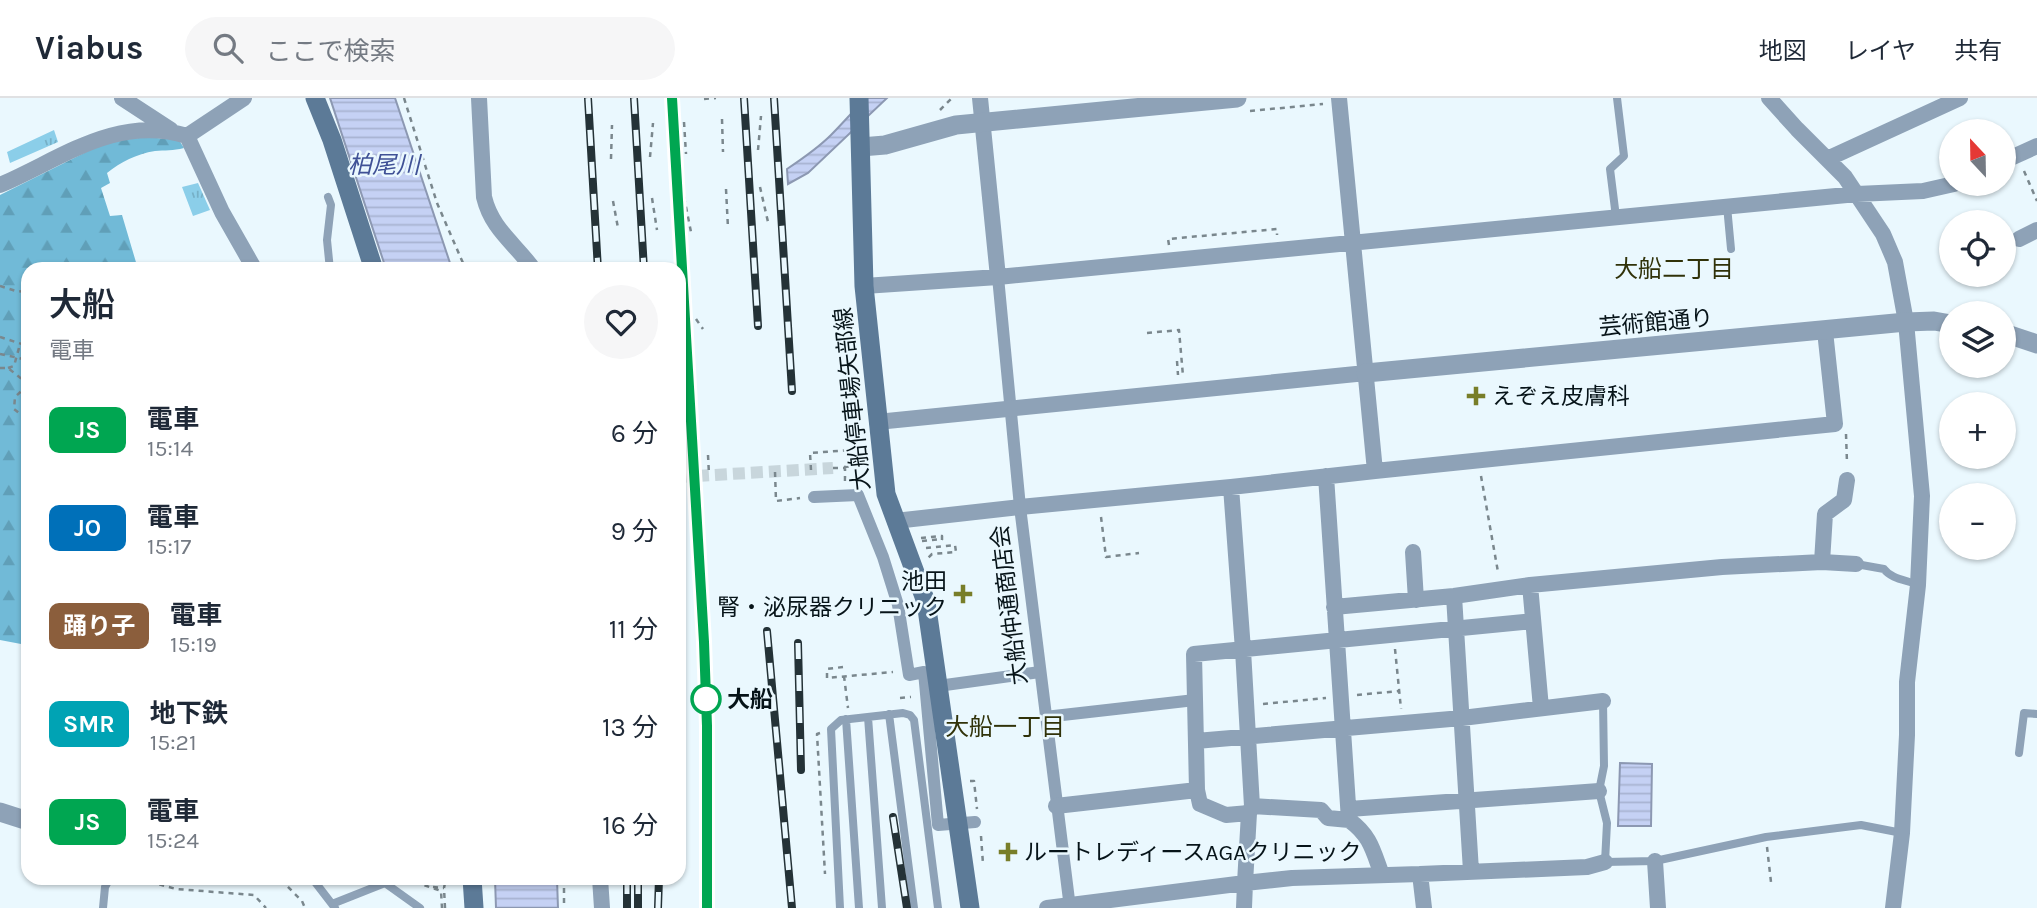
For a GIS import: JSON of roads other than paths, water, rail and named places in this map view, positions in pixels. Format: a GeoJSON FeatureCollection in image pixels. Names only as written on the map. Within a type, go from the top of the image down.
{"type":"FeatureCollection","features":[{"type":"Feature","properties":{"kind":"main road"},"geometry":{"type":"LineString","coordinates":[[315,98],[332,140],[371,262]]}},
{"type":"Feature","properties":{"kind":"main road","name":"大船停車場矢部線"},"geometry":{"type":"LineString","coordinates":[[859,100],[864,286],[886,494],[926,602],[970,908]]}},
{"type":"Feature","properties":{"kind":"main road"},"geometry":{"type":"LineString","coordinates":[[472,885],[474,908]]}},
{"type":"Feature","properties":{"kind":"street"},"geometry":{"type":"LineString","coordinates":[[122,98],[180,133],[250,262]]}},
{"type":"Feature","properties":{"kind":"street"},"geometry":{"type":"LineString","coordinates":[[0,185],[81,145],[108,136],[150,129],[180,133],[244,98]]}},
{"type":"Feature","properties":{"kind":"street"},"geometry":{"type":"LineString","coordinates":[[479,98],[484,197],[487,209],[492,221],[527,262]]}},
{"type":"Feature","properties":{"kind":"street"},"geometry":{"type":"LineString","coordinates":[[980,98],[998,277]]}},
{"type":"Feature","properties":{"kind":"street"},"geometry":{"type":"LineString","coordinates":[[861,147],[885,145],[947,127],[983,122],[1237,98]]}},
{"type":"Feature","properties":{"kind":"street"},"geometry":{"type":"LineString","coordinates":[[1339,98],[1375,471]]}},
{"type":"Feature","properties":{"kind":"street"},"geometry":{"type":"LineString","coordinates":[[1827,159],[1960,98]]}},
{"type":"Feature","properties":{"kind":"street"},"geometry":{"type":"LineString","coordinates":[[1773,99],[1845,177],[1883,234],[1895,262],[1906,321],[1922,496],[1918,585],[1907,682],[1902,833],[1893,908]]}},
{"type":"Feature","properties":{"kind":"street"},"geometry":{"type":"LineString","coordinates":[[2016,155],[2037,146]]}},
{"type":"Feature","properties":{"kind":"street"},"geometry":{"type":"LineString","coordinates":[[864,286],[998,277],[1939,187]]}},
{"type":"Feature","properties":{"kind":"street"},"geometry":{"type":"LineString","coordinates":[[2019,238],[2037,230]]}},
{"type":"Feature","properties":{"kind":"street","name":"大船仲通商店会"},"geometry":{"type":"LineString","coordinates":[[998,277],[1020,507],[1069,907]]}},
{"type":"Feature","properties":{"kind":"street","name":"芸術館通り"},"geometry":{"type":"LineString","coordinates":[[1366,373],[1825,331],[1906,321],[1939,322]]}},
{"type":"Feature","properties":{"kind":"street"},"geometry":{"type":"LineString","coordinates":[[895,521],[1835,424],[1825,331]]}},
{"type":"Feature","properties":{"kind":"street"},"geometry":{"type":"LineString","coordinates":[[2016,337],[2037,344]]}},
{"type":"Feature","properties":{"kind":"street"},"geometry":{"type":"LineString","coordinates":[[877,422],[1366,373]]}},
{"type":"Feature","properties":{"kind":"street"},"geometry":{"type":"LineString","coordinates":[[1326,476],[1349,815],[1371,843],[1382,875]]}},
{"type":"Feature","properties":{"kind":"street"},"geometry":{"type":"LineString","coordinates":[[1822,562],[1825,514],[1844,500],[1847,480]]}},
{"type":"Feature","properties":{"kind":"street"},"geometry":{"type":"LineString","coordinates":[[1231,487],[1248,738],[1250,810],[1244,908]]}},
{"type":"Feature","properties":{"kind":"street"},"geometry":{"type":"LineString","coordinates":[[814,497],[858,495],[879,546],[898,605],[909,675],[924,672],[938,825],[975,822]]}},
{"type":"Feature","properties":{"kind":"street"},"geometry":{"type":"LineString","coordinates":[[1413,552],[1416,600]]}},
{"type":"Feature","properties":{"kind":"street"},"geometry":{"type":"LineString","coordinates":[[1334,607],[1722,567],[1822,562],[1856,564]]}},
{"type":"Feature","properties":{"kind":"street"},"geometry":{"type":"LineString","coordinates":[[1530,585],[1541,708]]}},
{"type":"Feature","properties":{"kind":"street"},"geometry":{"type":"LineString","coordinates":[[1454,596],[1471,871]]}},
{"type":"Feature","properties":{"kind":"street"},"geometry":{"type":"LineString","coordinates":[[1533,621],[1194,654],[1197,790],[1200,804],[1226,815],[1250,810],[1321,810],[1328,818],[1467,801],[1599,791]]}},
{"type":"Feature","properties":{"kind":"street"},"geometry":{"type":"LineString","coordinates":[[938,686],[1040,672]]}},
{"type":"Feature","properties":{"kind":"street"},"geometry":{"type":"LineString","coordinates":[[1045,717],[1195,700]]}},
{"type":"Feature","properties":{"kind":"street"},"geometry":{"type":"LineString","coordinates":[[1196,741],[1462,718],[1603,701]]}},
{"type":"Feature","properties":{"kind":"street"},"geometry":{"type":"LineString","coordinates":[[1056,806],[1197,790]]}},
{"type":"Feature","properties":{"kind":"street"},"geometry":{"type":"LineString","coordinates":[[0,812],[21,819]]}},
{"type":"Feature","properties":{"kind":"street"},"geometry":{"type":"LineString","coordinates":[[1655,861],[1658,908]]}},
{"type":"Feature","properties":{"kind":"street"},"geometry":{"type":"LineString","coordinates":[[1047,908],[1292,878],[1587,867],[1605,862]]}},
{"type":"Feature","properties":{"kind":"street"},"geometry":{"type":"LineString","coordinates":[[1420,874],[1424,908]]}},
{"type":"Feature","properties":{"kind":"street"},"geometry":{"type":"LineString","coordinates":[[600,885],[602,908]]}},
{"type":"Feature","properties":{"kind":"lane"},"geometry":{"type":"LineString","coordinates":[[1616,217],[1611,169],[1624,156],[1617,98]]}},
{"type":"Feature","properties":{"kind":"lane"},"geometry":{"type":"LineString","coordinates":[[328,197],[331,205],[327,240],[329,262]]}},
{"type":"Feature","properties":{"kind":"lane"},"geometry":{"type":"LineString","coordinates":[[1727,206],[1731,250]]}},
{"type":"Feature","properties":{"kind":"lane"},"geometry":{"type":"LineString","coordinates":[[1856,564],[1884,569],[1895,577],[1918,585]]}},
{"type":"Feature","properties":{"kind":"lane"},"geometry":{"type":"LineString","coordinates":[[1603,701],[1604,766],[1599,791],[1607,822],[1605,862],[1655,861],[1766,837],[1861,825],[1902,833]]}},
{"type":"Feature","properties":{"kind":"lane"},"geometry":{"type":"LineString","coordinates":[[839,908],[831,729],[846,719],[904,713],[914,720],[938,908]]}},
{"type":"Feature","properties":{"kind":"lane"},"geometry":{"type":"LineString","coordinates":[[2019,753],[2024,713],[2037,714]]}},
{"type":"Feature","properties":{"kind":"lane"},"geometry":{"type":"LineString","coordinates":[[889,714],[914,908]]}},
{"type":"Feature","properties":{"kind":"lane"},"geometry":{"type":"LineString","coordinates":[[868,717],[882,908]]}},
{"type":"Feature","properties":{"kind":"lane"},"geometry":{"type":"LineString","coordinates":[[846,719],[859,908]]}},
{"type":"Feature","properties":{"kind":"lane"},"geometry":{"type":"LineString","coordinates":[[103,908],[106,885]]}},
{"type":"Feature","properties":{"kind":"lane"},"geometry":{"type":"LineString","coordinates":[[317,885],[334,906],[381,885]]}},
{"type":"Feature","properties":{"kind":"lane"},"geometry":{"type":"LineString","coordinates":[[388,885],[420,908]]}},
{"type":"Feature","properties":{"kind":"water","name":"柏尾川"},"geometry":{"type":"Polygon","coordinates":[[[330,98],[395,98],[450,262],[384,262],[330,98]]]}},
{"type":"Feature","properties":{"kind":"water"},"geometry":{"type":"Polygon","coordinates":[[[866,98],[887,98],[808,173],[788,184],[787,169],[826,140],[866,98]]]}},
{"type":"Feature","properties":{"kind":"water"},"geometry":{"type":"Polygon","coordinates":[[[1620,763],[1652,764],[1651,826],[1618,826],[1620,763]]]}},
{"type":"Feature","properties":{"kind":"water"},"geometry":{"type":"Polygon","coordinates":[[[495,885],[557,885],[558,908],[496,908],[495,885]]]}},
{"type":"Feature","properties":{"kind":"tunnel"},"geometry":{"type":"LineString","coordinates":[[686,477],[833,468]]}},
{"type":"Feature","properties":{"kind":"railway"},"geometry":{"type":"LineString","coordinates":[[588,98],[598,262]]}},
{"type":"Feature","properties":{"kind":"railway"},"geometry":{"type":"LineString","coordinates":[[634,98],[644,262]]}},
{"type":"Feature","properties":{"kind":"railway"},"geometry":{"type":"LineString","coordinates":[[672,98],[681,262]]}},
{"type":"Feature","properties":{"kind":"railway"},"geometry":{"type":"LineString","coordinates":[[744,98],[758,326]]}},
{"type":"Feature","properties":{"kind":"railway"},"geometry":{"type":"LineString","coordinates":[[774,98],[792,391]]}},
{"type":"Feature","properties":{"kind":"railway"},"geometry":{"type":"LineString","coordinates":[[686,360],[688,397]]}},
{"type":"Feature","properties":{"kind":"railway"},"geometry":{"type":"LineString","coordinates":[[697,530],[707,726],[707,908]]}},
{"type":"Feature","properties":{"kind":"railway"},"geometry":{"type":"LineString","coordinates":[[767,631],[792,908]]}},
{"type":"Feature","properties":{"kind":"railway"},"geometry":{"type":"LineString","coordinates":[[798,643],[801,770]]}},
{"type":"Feature","properties":{"kind":"railway"},"geometry":{"type":"LineString","coordinates":[[893,817],[907,908]]}},
{"type":"Feature","properties":{"kind":"railway"},"geometry":{"type":"LineString","coordinates":[[627,885],[627,908]]}},
{"type":"Feature","properties":{"kind":"railway"},"geometry":{"type":"LineString","coordinates":[[638,885],[638,908]]}},
{"type":"Feature","properties":{"kind":"railway"},"geometry":{"type":"LineString","coordinates":[[658,908],[659,885]]}},
{"type":"Feature","properties":{"kind":"train","name":"JS"},"geometry":{"type":"LineString","coordinates":[[672,98],[681,262]]}},
{"type":"Feature","properties":{"kind":"train","name":"JS"},"geometry":{"type":"LineString","coordinates":[[686,360],[704,642],[707,908]]}},
{"type":"Feature","properties":{"kind":"place","name":"えぞえ皮膚科"},"geometry":{"type":"Point","coordinates":[1476,396]}},
{"type":"Feature","properties":{"kind":"place","name":"池田 腎・泌尿器クリニック"},"geometry":{"type":"Point","coordinates":[963,594]}},
{"type":"Feature","properties":{"kind":"place","name":"大船"},"geometry":{"type":"Point","coordinates":[706,699]}},
{"type":"Feature","properties":{"kind":"place","name":"ルートレディースAGAクリニック"},"geometry":{"type":"Point","coordinates":[1008,852]}},
{"type":"Feature","properties":{"kind":"district","name":"大船二丁目"},"geometry":{"type":"Point","coordinates":[1674,269]}},
{"type":"Feature","properties":{"kind":"district","name":"大船一丁目"},"geometry":{"type":"Point","coordinates":[1005,727]}}]}
